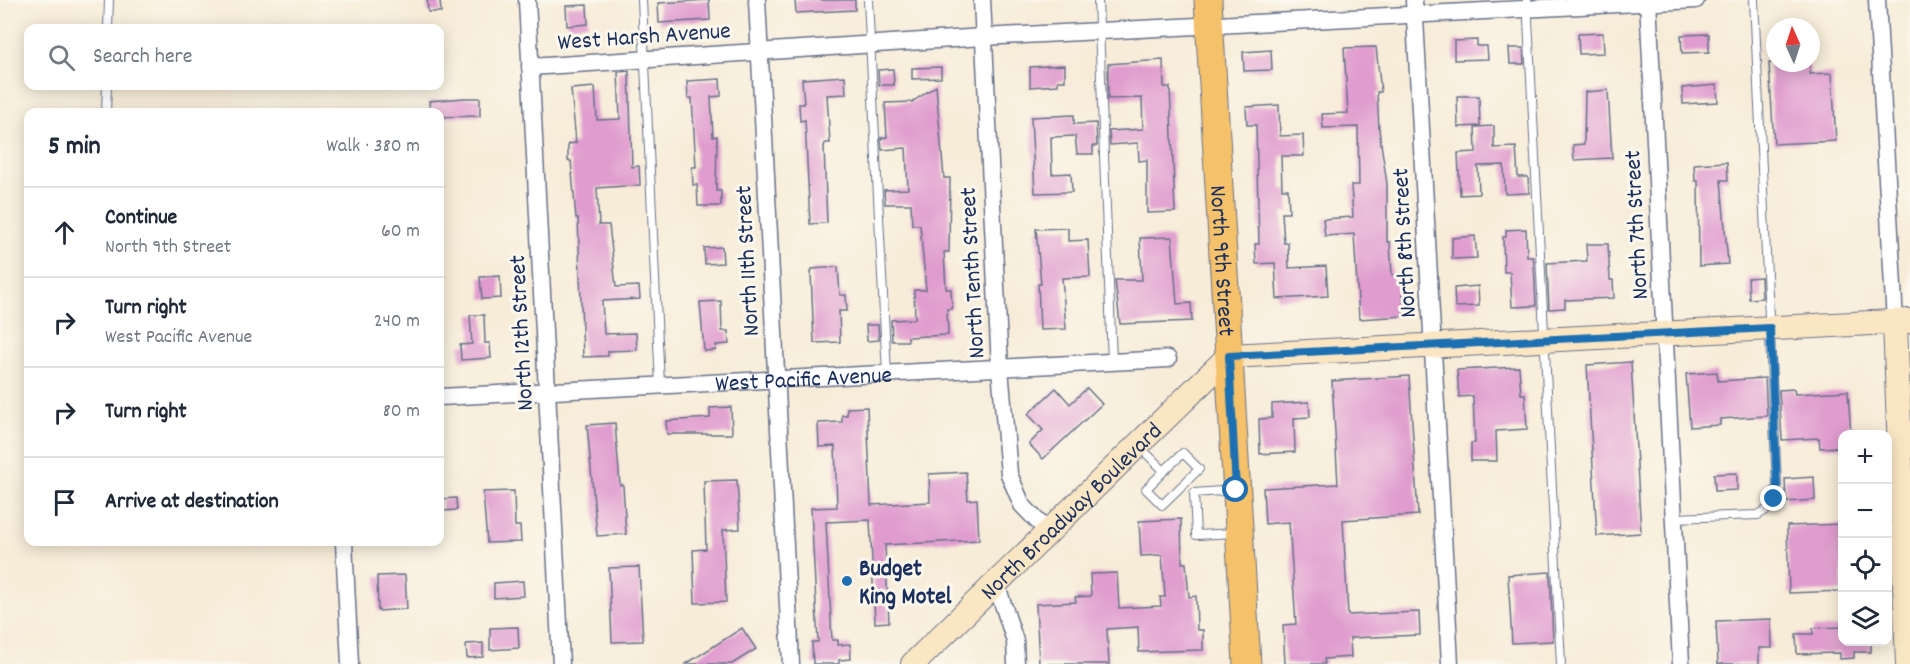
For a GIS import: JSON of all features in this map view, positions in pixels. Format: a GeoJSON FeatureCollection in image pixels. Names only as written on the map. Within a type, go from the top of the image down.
{"type":"FeatureCollection","features":[{"type":"Feature","properties":{"kind":"main road","name":"North 9th Street"},"geometry":{"type":"LineString","coordinates":[[1209,12],[1247,664]]}},
{"type":"Feature","properties":{"kind":"main road"},"geometry":{"type":"LineString","coordinates":[[1229,356],[1902,322],[1908,664]]}},
{"type":"Feature","properties":{"kind":"main road","name":"North Broadway Boulevard"},"geometry":{"type":"LineString","coordinates":[[913,664],[1229,356]]}},
{"type":"Feature","properties":{"kind":"street","name":"North 12th Street"},"geometry":{"type":"LineString","coordinates":[[527,0],[561,664]]}},
{"type":"Feature","properties":{"kind":"street","name":"North 11th Street"},"geometry":{"type":"LineString","coordinates":[[757,0],[791,664]]}},
{"type":"Feature","properties":{"kind":"street","name":"North Tenth Street"},"geometry":{"type":"LineString","coordinates":[[982,0],[1000,368],[1009,474],[1022,505],[1047,531]]}},
{"type":"Feature","properties":{"kind":"street","name":"West Harsh Avenue"},"geometry":{"type":"LineString","coordinates":[[530,67],[1099,31],[1209,12],[1696,0]]}},
{"type":"Feature","properties":{"kind":"street"},"geometry":{"type":"LineString","coordinates":[[1877,0],[1902,322]]}},
{"type":"Feature","properties":{"kind":"street","name":"North 7th Street"},"geometry":{"type":"LineString","coordinates":[[1648,1],[1681,664]]}},
{"type":"Feature","properties":{"kind":"street","name":"North 8th Street"},"geometry":{"type":"LineString","coordinates":[[1414,7],[1450,664]]}},
{"type":"Feature","properties":{"kind":"street","name":"West Pacific Avenue"},"geometry":{"type":"LineString","coordinates":[[444,397],[1168,359]]}},
{"type":"Feature","properties":{"kind":"street"},"geometry":{"type":"LineString","coordinates":[[344,546],[350,664]]}},
{"type":"Feature","properties":{"kind":"street"},"geometry":{"type":"LineString","coordinates":[[996,583],[1015,641],[1016,664]]}},
{"type":"Feature","properties":{"kind":"lane"},"geometry":{"type":"LineString","coordinates":[[108,24],[109,0]]}},
{"type":"Feature","properties":{"kind":"lane"},"geometry":{"type":"LineString","coordinates":[[642,0],[660,385]]}},
{"type":"Feature","properties":{"kind":"lane"},"geometry":{"type":"LineString","coordinates":[[868,0],[887,374]]}},
{"type":"Feature","properties":{"kind":"lane"},"geometry":{"type":"LineString","coordinates":[[1098,0],[1112,362]]}},
{"type":"Feature","properties":{"kind":"lane"},"geometry":{"type":"LineString","coordinates":[[1673,518],[1758,515],[1768,509],[1777,486],[1754,0]]}},
{"type":"Feature","properties":{"kind":"lane"},"geometry":{"type":"LineString","coordinates":[[1527,4],[1561,664]]}},
{"type":"Feature","properties":{"kind":"lane"},"geometry":{"type":"LineString","coordinates":[[106,108],[107,90]]}},
{"type":"Feature","properties":{"kind":"lane"},"geometry":{"type":"LineString","coordinates":[[1137,445],[1164,471]]}},
{"type":"Feature","properties":{"kind":"lane"},"geometry":{"type":"LineString","coordinates":[[1183,453],[1199,469],[1188,477],[1180,488],[1169,495],[1162,505],[1146,489],[1164,471],[1183,453]]}},
{"type":"Feature","properties":{"kind":"lane"},"geometry":{"type":"LineString","coordinates":[[1180,488],[1194,493],[1236,490]]}},
{"type":"Feature","properties":{"kind":"lane"},"geometry":{"type":"LineString","coordinates":[[1194,493],[1196,535],[1239,533]]}},
{"type":"Feature","properties":{"kind":"building"},"geometry":{"type":"Polygon","coordinates":[[[427,0],[440,0],[441,12],[428,12],[427,0]]]}},
{"type":"Feature","properties":{"kind":"building"},"geometry":{"type":"Polygon","coordinates":[[[709,0],[710,20],[659,23],[658,3],[709,0]]]}},
{"type":"Feature","properties":{"kind":"building"},"geometry":{"type":"Polygon","coordinates":[[[795,0],[855,0],[855,10],[796,13],[795,0]]]}},
{"type":"Feature","properties":{"kind":"building"},"geometry":{"type":"Polygon","coordinates":[[[587,5],[588,24],[567,26],[566,6],[587,5]]]}},
{"type":"Feature","properties":{"kind":"building"},"geometry":{"type":"Polygon","coordinates":[[[1603,33],[1604,53],[1579,54],[1578,34],[1603,33]]]}},
{"type":"Feature","properties":{"kind":"building"},"geometry":{"type":"Polygon","coordinates":[[[1709,34],[1709,52],[1682,53],[1681,35],[1709,34]]]}},
{"type":"Feature","properties":{"kind":"building"},"geometry":{"type":"Polygon","coordinates":[[[1477,40],[1477,46],[1487,46],[1488,59],[1454,60],[1454,41],[1477,40]]]}},
{"type":"Feature","properties":{"kind":"building"},"geometry":{"type":"Polygon","coordinates":[[[1376,47],[1381,92],[1377,92],[1379,130],[1387,184],[1387,242],[1390,242],[1392,275],[1402,274],[1404,316],[1359,319],[1354,234],[1325,236],[1323,219],[1353,217],[1351,185],[1359,185],[1358,127],[1323,128],[1322,114],[1348,113],[1344,48],[1376,47]]]}},
{"type":"Feature","properties":{"kind":"building"},"geometry":{"type":"Polygon","coordinates":[[[1509,48],[1523,48],[1524,64],[1510,64],[1509,48]]]}},
{"type":"Feature","properties":{"kind":"building"},"geometry":{"type":"Polygon","coordinates":[[[1271,50],[1272,70],[1244,71],[1243,52],[1271,50]]]}},
{"type":"Feature","properties":{"kind":"building"},"geometry":{"type":"Polygon","coordinates":[[[1163,60],[1164,87],[1170,87],[1175,212],[1147,213],[1147,160],[1139,161],[1138,143],[1110,145],[1109,131],[1143,129],[1142,98],[1108,99],[1108,64],[1163,60]]]}},
{"type":"Feature","properties":{"kind":"building"},"geometry":{"type":"Polygon","coordinates":[[[1065,65],[1065,81],[1058,81],[1058,85],[1030,87],[1030,67],[1065,65]]]}},
{"type":"Feature","properties":{"kind":"building"},"geometry":{"type":"Polygon","coordinates":[[[941,67],[941,78],[912,79],[912,68],[941,67]]]}},
{"type":"Feature","properties":{"kind":"building"},"geometry":{"type":"Polygon","coordinates":[[[893,69],[894,85],[879,85],[878,70],[893,69]]]}},
{"type":"Feature","properties":{"kind":"building"},"geometry":{"type":"Polygon","coordinates":[[[629,71],[632,167],[639,166],[640,185],[597,188],[599,225],[609,225],[616,287],[639,286],[640,299],[602,301],[604,334],[636,333],[637,350],[608,351],[608,356],[583,357],[578,218],[576,218],[571,161],[568,161],[568,144],[576,143],[571,89],[595,87],[597,120],[620,119],[618,72],[629,71]]]}},
{"type":"Feature","properties":{"kind":"building"},"geometry":{"type":"Polygon","coordinates":[[[1770,72],[1832,73],[1836,141],[1774,144],[1770,72]]]}},
{"type":"Feature","properties":{"kind":"building"},"geometry":{"type":"Polygon","coordinates":[[[845,76],[846,94],[827,95],[830,143],[825,143],[824,147],[827,223],[810,224],[805,120],[800,121],[799,104],[804,104],[802,79],[845,76]]]}},
{"type":"Feature","properties":{"kind":"building"},"geometry":{"type":"Polygon","coordinates":[[[720,79],[721,96],[711,97],[713,137],[717,136],[716,191],[721,191],[721,206],[698,206],[697,185],[693,185],[692,167],[696,167],[692,98],[688,98],[687,81],[720,79]]]}},
{"type":"Feature","properties":{"kind":"building"},"geometry":{"type":"Polygon","coordinates":[[[1717,85],[1718,102],[1683,104],[1682,88],[1717,85]]]}},
{"type":"Feature","properties":{"kind":"building"},"geometry":{"type":"Polygon","coordinates":[[[936,86],[944,178],[950,178],[949,252],[944,252],[946,289],[951,289],[952,309],[947,309],[948,335],[908,337],[908,341],[892,341],[891,320],[915,319],[914,290],[926,290],[920,225],[912,225],[911,204],[885,204],[884,190],[908,189],[906,148],[882,150],[881,138],[887,137],[885,103],[912,102],[936,86]]]}},
{"type":"Feature","properties":{"kind":"building"},"geometry":{"type":"Polygon","coordinates":[[[1608,90],[1612,158],[1574,160],[1573,145],[1584,144],[1585,92],[1608,90]]]}},
{"type":"Feature","properties":{"kind":"building"},"geometry":{"type":"Polygon","coordinates":[[[1457,96],[1479,96],[1480,126],[1458,127],[1457,96]]]}},
{"type":"Feature","properties":{"kind":"building"},"geometry":{"type":"Polygon","coordinates":[[[480,98],[480,116],[444,117],[444,108],[430,108],[429,101],[480,98]]]}},
{"type":"Feature","properties":{"kind":"building"},"geometry":{"type":"Polygon","coordinates":[[[1279,105],[1280,136],[1303,135],[1304,156],[1281,156],[1282,189],[1288,189],[1289,213],[1282,213],[1284,243],[1288,243],[1289,268],[1326,266],[1328,296],[1277,299],[1275,263],[1256,264],[1255,244],[1259,244],[1256,125],[1247,125],[1246,107],[1279,105]]]}},
{"type":"Feature","properties":{"kind":"building"},"geometry":{"type":"Polygon","coordinates":[[[1074,115],[1074,124],[1096,123],[1097,146],[1093,146],[1093,154],[1077,154],[1075,136],[1051,137],[1052,174],[1071,173],[1072,192],[1035,193],[1031,117],[1074,115]]]}},
{"type":"Feature","properties":{"kind":"building"},"geometry":{"type":"Polygon","coordinates":[[[1494,126],[1494,148],[1516,147],[1518,177],[1528,177],[1529,193],[1505,194],[1504,165],[1478,166],[1479,194],[1460,195],[1458,153],[1476,152],[1475,127],[1494,126]]]}},
{"type":"Feature","properties":{"kind":"building"},"geometry":{"type":"Polygon","coordinates":[[[1727,162],[1728,180],[1721,180],[1728,264],[1699,266],[1698,181],[1695,181],[1694,164],[1727,162]]]}},
{"type":"Feature","properties":{"kind":"building"},"geometry":{"type":"Polygon","coordinates":[[[1068,228],[1068,241],[1088,240],[1090,277],[1062,278],[1066,329],[1040,330],[1038,284],[1041,284],[1036,229],[1068,228]]]}},
{"type":"Feature","properties":{"kind":"building"},"geometry":{"type":"Polygon","coordinates":[[[1526,229],[1527,257],[1533,257],[1534,264],[1536,306],[1512,307],[1510,272],[1504,272],[1503,237],[1506,237],[1506,230],[1526,229]]]}},
{"type":"Feature","properties":{"kind":"building"},"geometry":{"type":"Polygon","coordinates":[[[1475,236],[1477,258],[1452,259],[1452,238],[1475,236]]]}},
{"type":"Feature","properties":{"kind":"building"},"geometry":{"type":"Polygon","coordinates":[[[1172,237],[1177,304],[1191,303],[1192,321],[1120,324],[1115,280],[1142,280],[1140,238],[1172,237]]]}},
{"type":"Feature","properties":{"kind":"building"},"geometry":{"type":"Polygon","coordinates":[[[1586,244],[1608,244],[1610,280],[1613,280],[1614,298],[1565,300],[1565,308],[1549,309],[1547,263],[1587,261],[1586,244]]]}},
{"type":"Feature","properties":{"kind":"building"},"geometry":{"type":"Polygon","coordinates":[[[722,247],[723,263],[705,264],[704,248],[722,247]]]}},
{"type":"Feature","properties":{"kind":"building"},"geometry":{"type":"Polygon","coordinates":[[[838,267],[840,295],[846,295],[847,311],[839,311],[840,342],[814,343],[812,269],[838,267]]]}},
{"type":"Feature","properties":{"kind":"building"},"geometry":{"type":"Polygon","coordinates":[[[500,276],[501,298],[482,299],[480,277],[500,276]]]}},
{"type":"Feature","properties":{"kind":"building"},"geometry":{"type":"Polygon","coordinates":[[[1761,277],[1762,298],[1749,299],[1748,278],[1761,277]]]}},
{"type":"Feature","properties":{"kind":"building"},"geometry":{"type":"Polygon","coordinates":[[[1478,286],[1479,306],[1455,307],[1454,288],[1478,286]]]}},
{"type":"Feature","properties":{"kind":"building"},"geometry":{"type":"Polygon","coordinates":[[[721,301],[722,331],[728,331],[729,344],[716,345],[716,350],[704,351],[700,302],[721,301]]]}},
{"type":"Feature","properties":{"kind":"building"},"geometry":{"type":"Polygon","coordinates":[[[470,315],[484,315],[485,343],[490,343],[491,358],[461,360],[460,345],[472,344],[470,315]]]}},
{"type":"Feature","properties":{"kind":"building"},"geometry":{"type":"Polygon","coordinates":[[[866,325],[878,325],[879,340],[867,341],[866,325]]]}},
{"type":"Feature","properties":{"kind":"building"},"geometry":{"type":"Polygon","coordinates":[[[1631,362],[1641,533],[1597,536],[1587,365],[1631,362]]]}},
{"type":"Feature","properties":{"kind":"building"},"geometry":{"type":"Polygon","coordinates":[[[1519,367],[1521,394],[1525,394],[1527,429],[1496,431],[1497,461],[1471,461],[1471,443],[1475,443],[1473,396],[1459,397],[1457,370],[1519,367]]]}},
{"type":"Feature","properties":{"kind":"building"},"geometry":{"type":"Polygon","coordinates":[[[1717,372],[1718,381],[1765,378],[1767,416],[1720,419],[1720,425],[1690,427],[1686,374],[1717,372]]]}},
{"type":"Feature","properties":{"kind":"building"},"geometry":{"type":"Polygon","coordinates":[[[1409,376],[1418,515],[1343,520],[1348,615],[1419,612],[1420,635],[1350,638],[1351,657],[1324,659],[1325,664],[1285,664],[1283,625],[1296,624],[1289,522],[1265,524],[1263,488],[1338,484],[1332,381],[1409,376]]]}},
{"type":"Feature","properties":{"kind":"building"},"geometry":{"type":"Polygon","coordinates":[[[1056,388],[1070,404],[1087,388],[1102,404],[1043,459],[1029,444],[1043,430],[1028,414],[1056,388]]]}},
{"type":"Feature","properties":{"kind":"building"},"geometry":{"type":"Polygon","coordinates":[[[1794,389],[1795,394],[1848,391],[1851,430],[1838,430],[1838,447],[1820,448],[1819,438],[1782,440],[1779,390],[1794,389]]]}},
{"type":"Feature","properties":{"kind":"building"},"geometry":{"type":"Polygon","coordinates":[[[1309,402],[1310,417],[1294,418],[1295,452],[1260,454],[1259,419],[1272,418],[1272,404],[1309,402]]]}},
{"type":"Feature","properties":{"kind":"building"},"geometry":{"type":"Polygon","coordinates":[[[731,407],[732,434],[667,434],[666,421],[710,418],[710,408],[731,407]]]}},
{"type":"Feature","properties":{"kind":"building"},"geometry":{"type":"Polygon","coordinates":[[[867,407],[871,505],[930,502],[929,474],[966,472],[968,500],[977,499],[979,540],[885,545],[889,622],[875,623],[870,520],[826,522],[832,640],[838,640],[838,645],[850,644],[851,659],[839,660],[839,664],[813,664],[812,642],[818,642],[811,508],[837,507],[835,446],[819,447],[818,423],[842,422],[842,415],[847,415],[847,408],[867,407]]]}},
{"type":"Feature","properties":{"kind":"building"},"geometry":{"type":"Polygon","coordinates":[[[615,423],[620,485],[623,485],[626,534],[597,536],[587,425],[615,423]]]}},
{"type":"Feature","properties":{"kind":"building"},"geometry":{"type":"Polygon","coordinates":[[[1737,473],[1737,490],[1715,491],[1714,474],[1737,473]]]}},
{"type":"Feature","properties":{"kind":"building"},"geometry":{"type":"Polygon","coordinates":[[[1814,477],[1815,500],[1786,502],[1785,479],[1814,477]]]}},
{"type":"Feature","properties":{"kind":"building"},"geometry":{"type":"Polygon","coordinates":[[[737,480],[740,529],[723,530],[726,602],[695,603],[693,550],[706,549],[704,481],[737,480]]]}},
{"type":"Feature","properties":{"kind":"building"},"geometry":{"type":"Polygon","coordinates":[[[514,491],[515,526],[520,526],[521,542],[487,543],[483,492],[514,491]]]}},
{"type":"Feature","properties":{"kind":"building"},"geometry":{"type":"Polygon","coordinates":[[[456,498],[457,510],[444,511],[444,499],[456,498]]]}},
{"type":"Feature","properties":{"kind":"building"},"geometry":{"type":"Polygon","coordinates":[[[1181,519],[1182,563],[1186,563],[1189,597],[1196,596],[1197,630],[1203,630],[1203,650],[1139,652],[1138,627],[1107,629],[1109,664],[1039,664],[1036,604],[1076,602],[1075,597],[1091,596],[1090,574],[1117,573],[1119,608],[1161,606],[1160,597],[1165,597],[1162,555],[1141,556],[1139,521],[1181,519]]]}},
{"type":"Feature","properties":{"kind":"building"},"geometry":{"type":"Polygon","coordinates":[[[1838,524],[1838,591],[1789,593],[1787,526],[1838,524]]]}},
{"type":"Feature","properties":{"kind":"building"},"geometry":{"type":"Polygon","coordinates":[[[639,567],[643,641],[612,642],[609,568],[639,567]]]}},
{"type":"Feature","properties":{"kind":"building"},"geometry":{"type":"Polygon","coordinates":[[[1550,572],[1553,641],[1512,643],[1508,575],[1550,572]]]}},
{"type":"Feature","properties":{"kind":"building"},"geometry":{"type":"Polygon","coordinates":[[[405,575],[407,609],[378,611],[377,576],[405,575]]]}},
{"type":"Feature","properties":{"kind":"building"},"geometry":{"type":"Polygon","coordinates":[[[523,581],[524,596],[494,598],[494,583],[523,581]]]}},
{"type":"Feature","properties":{"kind":"building"},"geometry":{"type":"Polygon","coordinates":[[[1771,619],[1772,648],[1759,648],[1759,664],[1718,664],[1716,621],[1771,619]]]}},
{"type":"Feature","properties":{"kind":"building"},"geometry":{"type":"Polygon","coordinates":[[[518,627],[519,648],[490,650],[490,628],[518,627]]]}},
{"type":"Feature","properties":{"kind":"building"},"geometry":{"type":"Polygon","coordinates":[[[1838,627],[1838,646],[1871,646],[1871,652],[1854,652],[1854,658],[1840,659],[1840,653],[1797,654],[1796,634],[1813,634],[1813,628],[1838,627]]]}},
{"type":"Feature","properties":{"kind":"building"},"geometry":{"type":"Polygon","coordinates":[[[742,628],[756,649],[732,664],[686,664],[742,628]]]}},
{"type":"Feature","properties":{"kind":"building"},"geometry":{"type":"Polygon","coordinates":[[[483,643],[483,657],[467,658],[466,644],[483,643]]]}},
{"type":"Feature","properties":{"kind":"place","name":"Budget King Motel"},"geometry":{"type":"Point","coordinates":[847,581]}},
{"type":"Feature","properties":{"kind":"route"},"geometry":{"type":"LineString","coordinates":[[1236,490],[1229,356],[1770,328],[1777,486],[1774,499]]}}]}
